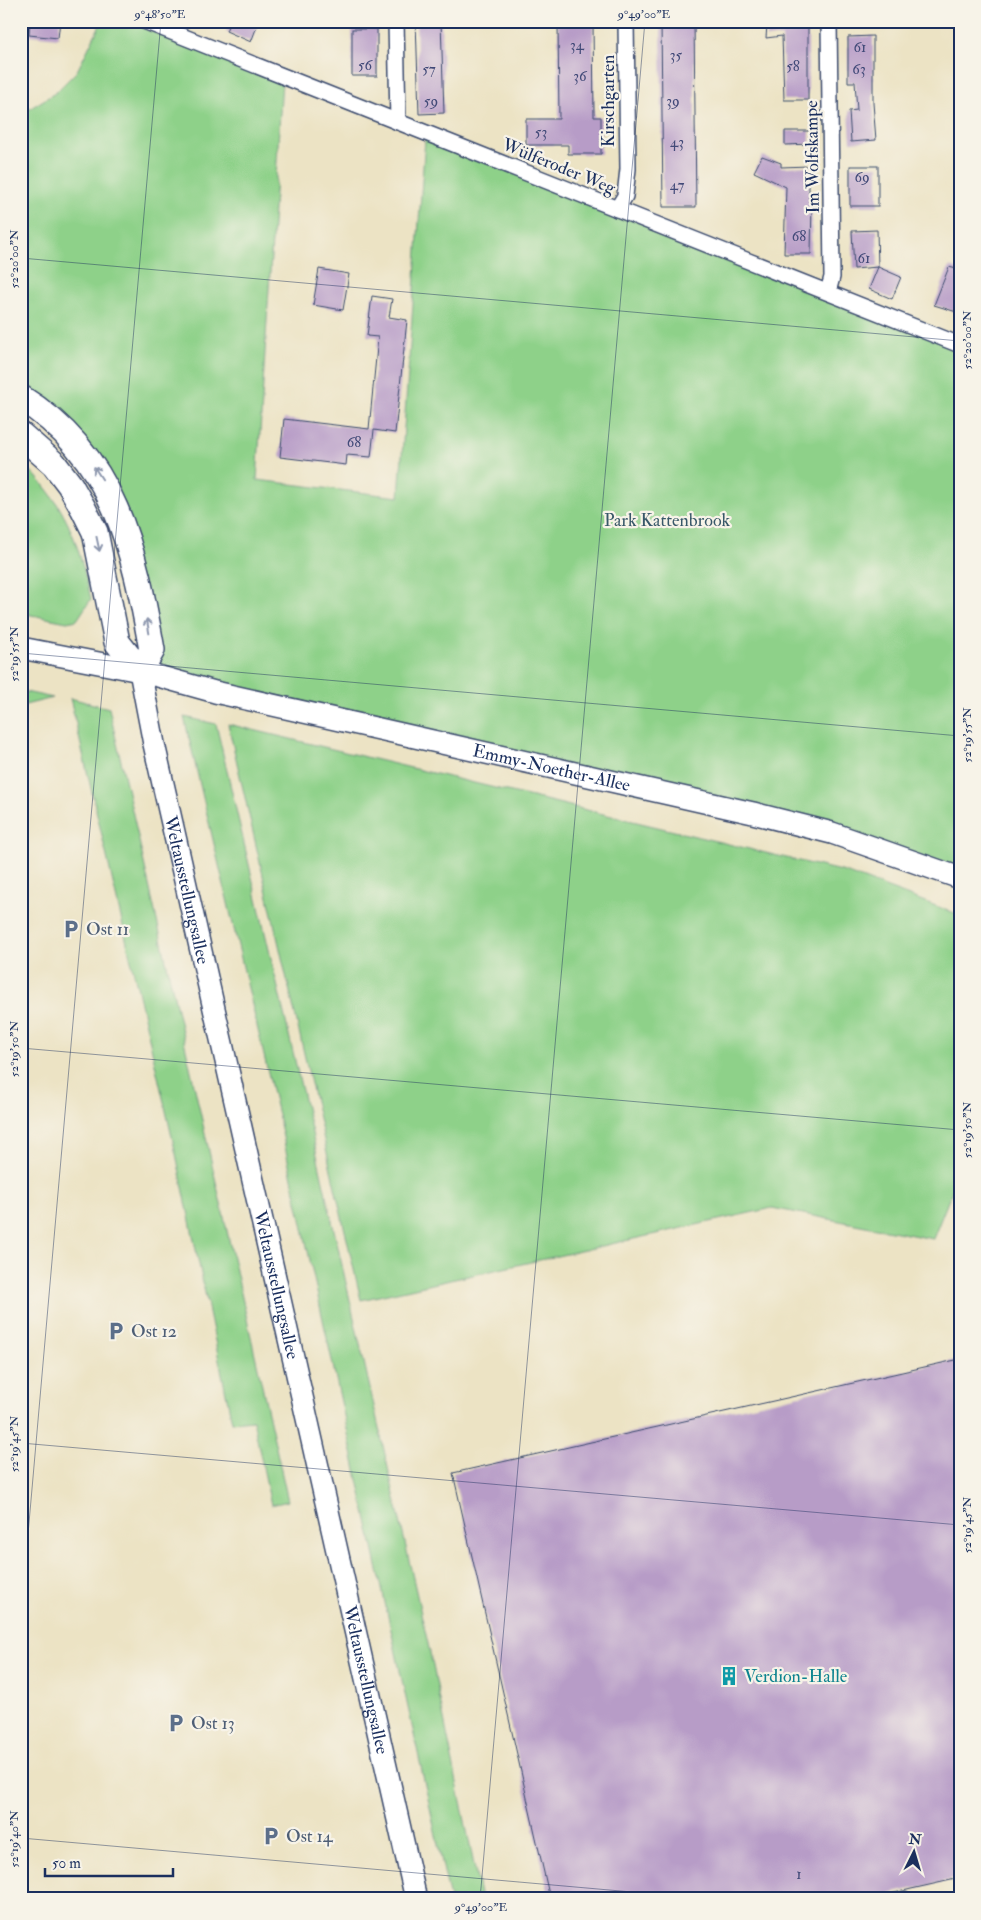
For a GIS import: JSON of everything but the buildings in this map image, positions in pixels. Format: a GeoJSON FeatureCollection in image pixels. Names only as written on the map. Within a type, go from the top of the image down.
{"type":"FeatureCollection","features":[{"type":"Feature","properties":{"kind":"highway"},"geometry":{"type":"LineString","coordinates":[[21,398],[54,421],[72,438],[101,477],[119,514],[131,552],[152,650],[140,671],[117,642],[95,532],[83,508],[70,485],[54,464],[21,435]]}},
{"type":"Feature","properties":{"kind":"main road","name":"Emmy-Noether-Allee"},"geometry":{"type":"LineString","coordinates":[[21,648],[140,671],[215,692],[754,813],[832,833],[960,878]]}},
{"type":"Feature","properties":{"kind":"main road","name":"Weltausstellungsallee"},"geometry":{"type":"LineString","coordinates":[[140,671],[154,744],[416,1899]]}},
{"type":"Feature","properties":{"kind":"street","name":"Wülferoder Weg"},"geometry":{"type":"LineString","coordinates":[[144,21],[174,27],[398,122],[960,345]]}},
{"type":"Feature","properties":{"kind":"street"},"geometry":{"type":"LineString","coordinates":[[396,21],[398,122]]}},
{"type":"Feature","properties":{"kind":"street","name":"Kirschgarten"},"geometry":{"type":"LineString","coordinates":[[617,209],[625,196],[628,169],[626,21]]}},
{"type":"Feature","properties":{"kind":"street","name":"Im Wolfskampe"},"geometry":{"type":"LineString","coordinates":[[828,21],[832,277],[828,292]]}},
{"type":"Feature","properties":{"kind":"green space","name":"Park Kattenbrook"},"geometry":{"type":"Polygon","coordinates":[[[125,21],[282,81],[257,480],[399,497],[425,139],[960,347],[960,878],[907,858],[140,671],[152,649],[113,499],[21,398],[21,114],[55,93],[77,71],[101,23],[125,21]]]}},
{"type":"Feature","properties":{"kind":"green space"},"geometry":{"type":"Polygon","coordinates":[[[21,461],[37,477],[60,508],[81,558],[91,599],[77,620],[67,622],[21,613],[21,461]]]}},
{"type":"Feature","properties":{"kind":"green space"},"geometry":{"type":"Polygon","coordinates":[[[21,691],[53,698],[21,706],[21,691]]]}},
{"type":"Feature","properties":{"kind":"green space"},"geometry":{"type":"Polygon","coordinates":[[[70,698],[109,708],[288,1501],[271,1505],[253,1420],[232,1422],[176,1154],[70,698]]]}},
{"type":"Feature","properties":{"kind":"green space"},"geometry":{"type":"Polygon","coordinates":[[[184,717],[216,724],[312,1133],[433,1666],[481,1899],[450,1899],[279,1119],[184,717]]]}},
{"type":"Feature","properties":{"kind":"green space"},"geometry":{"type":"Polygon","coordinates":[[[228,724],[845,872],[960,915],[960,1171],[933,1239],[772,1208],[361,1300],[228,724]]]}},
{"type":"Feature","properties":{"kind":"place","name":"Ost 11"},"geometry":{"type":"Point","coordinates":[71,929]}},
{"type":"Feature","properties":{"kind":"place","name":"Ost 12"},"geometry":{"type":"Point","coordinates":[116,1331]}},
{"type":"Feature","properties":{"kind":"place","name":"Verdion-Halle"},"geometry":{"type":"Point","coordinates":[729,1676]}},
{"type":"Feature","properties":{"kind":"place","name":"Ost 13"},"geometry":{"type":"Point","coordinates":[176,1723]}},
{"type":"Feature","properties":{"kind":"place","name":"Ost 14"},"geometry":{"type":"Point","coordinates":[271,1836]}}]}
